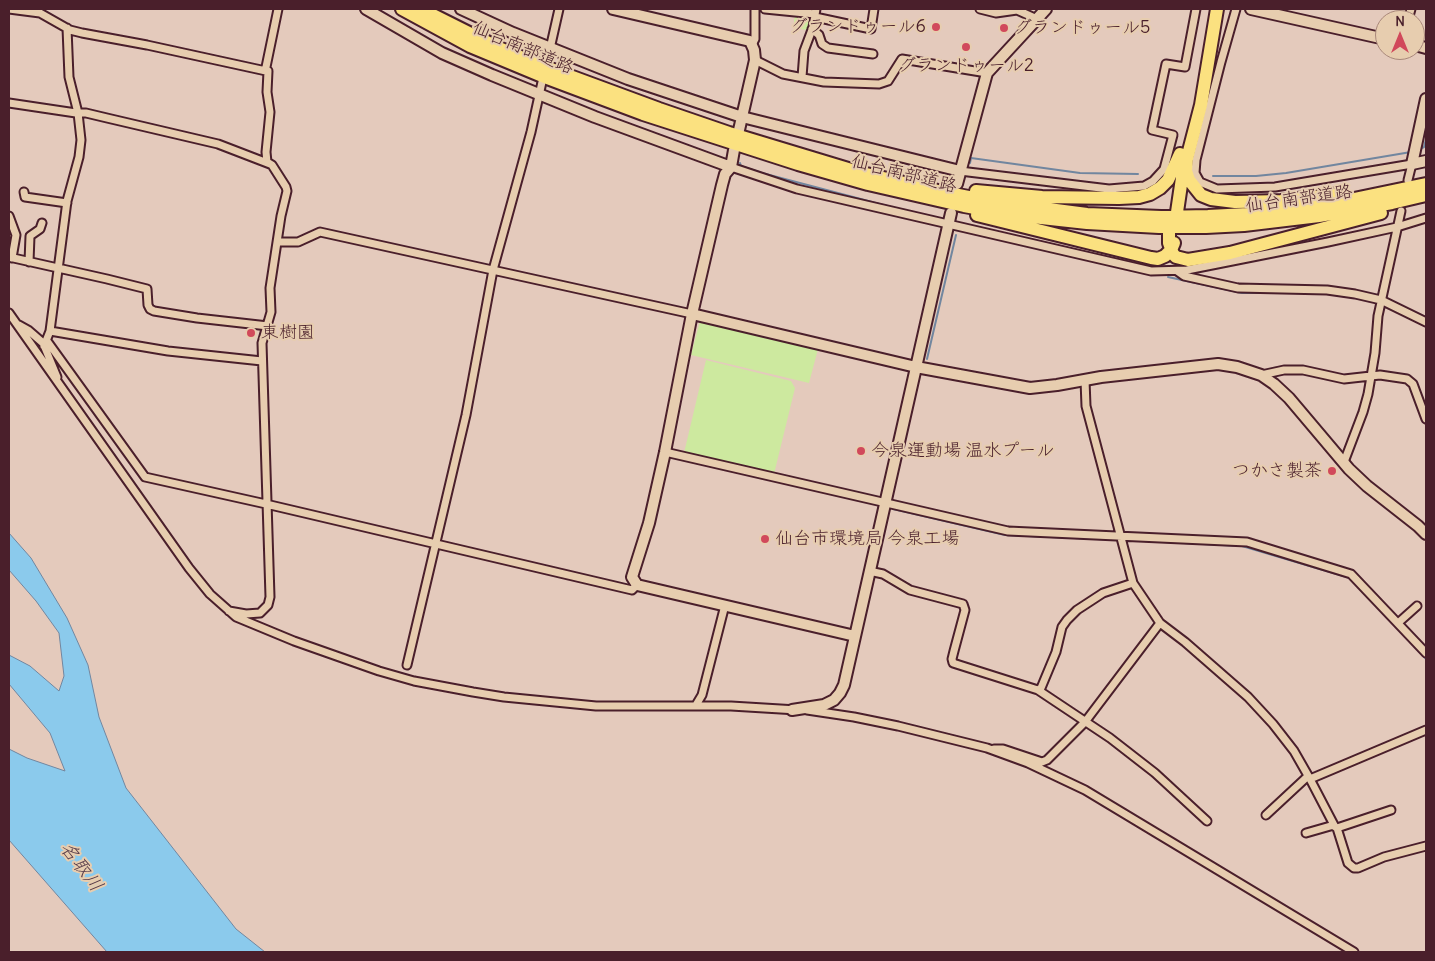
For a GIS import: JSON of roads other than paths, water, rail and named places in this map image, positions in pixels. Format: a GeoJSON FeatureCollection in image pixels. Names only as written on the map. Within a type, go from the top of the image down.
{"type":"FeatureCollection","features":[{"type":"Feature","properties":{"kind":"highway","name":"仙台南部道路"},"geometry":{"type":"LineString","coordinates":[[402,9],[478,49],[539,75],[643,114],[798,164],[934,200],[1047,219],[1159,227],[1197,227],[1244,225],[1355,210],[1420,186]]}},
{"type":"Feature","properties":{"kind":"highway","name":"仙台南部道路"},"geometry":{"type":"LineString","coordinates":[[421,9],[499,48],[594,86],[729,133],[858,172],[994,202],[1048,210],[1124,216],[1208,216],[1289,210],[1420,186]]}},
{"type":"Feature","properties":{"kind":"highway"},"geometry":{"type":"LineString","coordinates":[[1175,212],[1209,9]]}},
{"type":"Feature","properties":{"kind":"highway"},"geometry":{"type":"LineString","coordinates":[[858,172],[946,187],[1002,194],[1042,197],[1119,198],[1150,194],[1168,180],[1184,155],[1201,105],[1217,9]]}},
{"type":"Feature","properties":{"kind":"highway"},"geometry":{"type":"LineString","coordinates":[[1184,155],[1186,171],[1194,187],[1201,195],[1221,201],[1280,201],[1420,186]]}},
{"type":"Feature","properties":{"kind":"highway"},"geometry":{"type":"LineString","coordinates":[[934,200],[989,219],[1136,255],[1158,258],[1165,256],[1171,250]]}},
{"type":"Feature","properties":{"kind":"highway"},"geometry":{"type":"LineString","coordinates":[[1172,233],[1171,250],[1176,257],[1188,260],[1204,258],[1230,253],[1426,200]]}},
{"type":"Feature","properties":{"kind":"street"},"geometry":{"type":"LineString","coordinates":[[228,611],[246,614],[260,613],[268,606],[270,597],[262,343],[271,312],[270,288],[281,216],[287,191],[272,165],[267,162],[266,152],[270,116],[267,92],[267,58],[278,9]]}},
{"type":"Feature","properties":{"kind":"street"},"geometry":{"type":"LineString","coordinates":[[366,9],[442,52],[540,96],[730,167],[797,189],[1151,271],[1187,270],[1397,227],[1426,218]]}},
{"type":"Feature","properties":{"kind":"street"},"geometry":{"type":"LineString","coordinates":[[461,9],[550,48],[628,78],[742,117],[960,171],[1110,189],[1144,186],[1153,181],[1164,169],[1174,135],[1152,130],[1166,64],[1185,67],[1196,9]]}},
{"type":"Feature","properties":{"kind":"street"},"geometry":{"type":"LineString","coordinates":[[547,62],[559,9]]}},
{"type":"Feature","properties":{"kind":"street"},"geometry":{"type":"LineString","coordinates":[[613,9],[750,41],[755,60],[739,130]]}},
{"type":"Feature","properties":{"kind":"street"},"geometry":{"type":"LineString","coordinates":[[752,45],[755,39],[755,9]]}},
{"type":"Feature","properties":{"kind":"street"},"geometry":{"type":"LineString","coordinates":[[765,9],[815,14],[871,29],[874,9]]}},
{"type":"Feature","properties":{"kind":"street"},"geometry":{"type":"LineString","coordinates":[[980,9],[996,13],[1017,10],[1036,19]]}},
{"type":"Feature","properties":{"kind":"street"},"geometry":{"type":"LineString","coordinates":[[958,184],[988,73],[1046,9]]}},
{"type":"Feature","properties":{"kind":"street"},"geometry":{"type":"LineString","coordinates":[[1236,9],[1220,62],[1196,160],[1195,173],[1200,182],[1217,189],[1275,187],[1414,155],[1426,160]]}},
{"type":"Feature","properties":{"kind":"street"},"geometry":{"type":"LineString","coordinates":[[1251,9],[1375,37]]}},
{"type":"Feature","properties":{"kind":"street"},"geometry":{"type":"LineString","coordinates":[[9,10],[40,11],[67,28],[82,33],[266,71]]}},
{"type":"Feature","properties":{"kind":"street"},"geometry":{"type":"LineString","coordinates":[[802,77],[804,51],[815,14]]}},
{"type":"Feature","properties":{"kind":"street"},"geometry":{"type":"LineString","coordinates":[[59,384],[46,344],[50,331],[67,203],[79,157],[81,140],[78,113],[69,77],[67,28]]}},
{"type":"Feature","properties":{"kind":"street"},"geometry":{"type":"LineString","coordinates":[[812,29],[819,34],[822,44],[828,48],[873,54]]}},
{"type":"Feature","properties":{"kind":"street"},"geometry":{"type":"LineString","coordinates":[[755,60],[783,74],[824,82],[879,84],[888,81],[902,59],[988,73]]}},
{"type":"Feature","properties":{"kind":"street"},"geometry":{"type":"LineString","coordinates":[[407,665],[466,415],[493,270],[540,96],[542,82]]}},
{"type":"Feature","properties":{"kind":"street"},"geometry":{"type":"LineString","coordinates":[[1420,186],[1414,155],[1426,99]]}},
{"type":"Feature","properties":{"kind":"street"},"geometry":{"type":"LineString","coordinates":[[9,103],[86,113],[218,144],[272,165]]}},
{"type":"Feature","properties":{"kind":"street"},"geometry":{"type":"LineString","coordinates":[[734,150],[730,167],[724,174],[692,314],[649,523],[632,577],[637,585],[855,636]]}},
{"type":"Feature","properties":{"kind":"street"},"geometry":{"type":"LineString","coordinates":[[24,192],[25,197],[67,203]]}},
{"type":"Feature","properties":{"kind":"street"},"geometry":{"type":"LineString","coordinates":[[1344,462],[1363,412],[1371,377],[1381,300],[1401,211]]}},
{"type":"Feature","properties":{"kind":"street"},"geometry":{"type":"LineString","coordinates":[[792,710],[824,705],[834,700],[840,694],[844,685],[951,213]]}},
{"type":"Feature","properties":{"kind":"street"},"geometry":{"type":"LineString","coordinates":[[9,216],[16,235],[10,258],[147,289],[148,304],[150,309],[154,311],[268,326]]}},
{"type":"Feature","properties":{"kind":"street"},"geometry":{"type":"LineString","coordinates":[[29,262],[30,236],[40,229],[42,223]]}},
{"type":"Feature","properties":{"kind":"street"},"geometry":{"type":"LineString","coordinates":[[278,242],[298,242],[320,232],[692,314],[916,367],[1030,388],[1218,364],[1237,367],[1261,376],[1274,384],[1289,398],[1367,486],[1426,534]]}},
{"type":"Feature","properties":{"kind":"street"},"geometry":{"type":"LineString","coordinates":[[16,235],[30,236]]}},
{"type":"Feature","properties":{"kind":"street"},"geometry":{"type":"LineString","coordinates":[[1177,270],[1184,276],[1238,288],[1327,290],[1381,300],[1426,322]]}},
{"type":"Feature","properties":{"kind":"street"},"geometry":{"type":"LineString","coordinates":[[9,313],[189,568],[210,594],[228,611],[254,625],[344,660],[379,671],[424,683],[504,697],[553,703],[605,706],[696,705],[818,711],[898,726],[990,750],[1028,763],[1085,790],[1354,952]]}},
{"type":"Feature","properties":{"kind":"street"},"geometry":{"type":"LineString","coordinates":[[17,324],[46,344],[145,477],[632,590],[637,585]]}},
{"type":"Feature","properties":{"kind":"street"},"geometry":{"type":"LineString","coordinates":[[50,331],[168,351],[262,361]]}},
{"type":"Feature","properties":{"kind":"street"},"geometry":{"type":"LineString","coordinates":[[1261,376],[1284,370],[1303,370],[1344,379],[1380,375],[1407,379],[1413,384],[1426,419]]}},
{"type":"Feature","properties":{"kind":"street"},"geometry":{"type":"LineString","coordinates":[[1085,380],[1086,406],[1133,582],[1160,623],[1185,642],[1248,697],[1294,751],[1336,827],[1348,864],[1358,868],[1384,857],[1426,846]]}},
{"type":"Feature","properties":{"kind":"street"},"geometry":{"type":"LineString","coordinates":[[665,452],[1008,531],[1121,539],[1247,542],[1351,574],[1426,653]]}},
{"type":"Feature","properties":{"kind":"street"},"geometry":{"type":"LineString","coordinates":[[871,571],[883,574],[910,590],[963,604],[965,610],[952,658],[953,663],[1038,690],[1110,738],[1155,773],[1207,821]]}},
{"type":"Feature","properties":{"kind":"street"},"geometry":{"type":"LineString","coordinates":[[1038,690],[1042,688],[1056,652],[1062,627],[1067,620],[1077,610],[1103,593],[1133,582]]}},
{"type":"Feature","properties":{"kind":"street"},"geometry":{"type":"LineString","coordinates":[[696,705],[702,695],[725,606]]}},
{"type":"Feature","properties":{"kind":"street"},"geometry":{"type":"LineString","coordinates":[[1398,623],[1417,606]]}},
{"type":"Feature","properties":{"kind":"street"},"geometry":{"type":"LineString","coordinates":[[990,750],[1003,749],[1044,762],[1085,722],[1160,623]]}},
{"type":"Feature","properties":{"kind":"street"},"geometry":{"type":"LineString","coordinates":[[1266,815],[1309,778],[1426,730]]}},
{"type":"Feature","properties":{"kind":"street"},"geometry":{"type":"LineString","coordinates":[[1306,833],[1336,827],[1391,810]]}},
{"type":"Feature","properties":{"kind":"water","name":"名取川"},"geometry":{"type":"Polygon","coordinates":[[[9,533],[31,558],[67,618],[88,665],[99,717],[126,788],[236,929],[265,952],[107,952],[9,840],[9,749],[27,758],[65,771],[50,733],[9,684],[9,655],[30,666],[59,691],[64,676],[59,633],[36,601],[9,570],[9,533]]]}},
{"type":"Feature","properties":{"kind":"waterway"},"geometry":{"type":"LineString","coordinates":[[1418,150],[1424,147],[1426,139]]}},
{"type":"Feature","properties":{"kind":"waterway"},"geometry":{"type":"LineString","coordinates":[[1213,176],[1256,176],[1286,173],[1411,152]]}},
{"type":"Feature","properties":{"kind":"waterway"},"geometry":{"type":"LineString","coordinates":[[970,163],[971,158],[1080,173],[1138,174]]}},
{"type":"Feature","properties":{"kind":"waterway"},"geometry":{"type":"LineString","coordinates":[[740,163],[741,166],[762,173],[910,212]]}},
{"type":"Feature","properties":{"kind":"waterway"},"geometry":{"type":"LineString","coordinates":[[927,359],[956,235]]}},
{"type":"Feature","properties":{"kind":"waterway"},"geometry":{"type":"LineString","coordinates":[[1042,242],[1138,264]]}},
{"type":"Feature","properties":{"kind":"waterway"},"geometry":{"type":"LineString","coordinates":[[1168,277],[1242,293],[1311,293]]}},
{"type":"Feature","properties":{"kind":"waterway"},"geometry":{"type":"LineString","coordinates":[[1336,295],[1368,300]]}},
{"type":"Feature","properties":{"kind":"waterway"},"geometry":{"type":"LineString","coordinates":[[1421,323],[1426,326]]}},
{"type":"Feature","properties":{"kind":"waterway"},"geometry":{"type":"LineString","coordinates":[[893,509],[1005,535],[1120,540]]}},
{"type":"Feature","properties":{"kind":"waterway"},"geometry":{"type":"LineString","coordinates":[[1125,540],[1242,546],[1350,578]]}},
{"type":"Feature","properties":{"kind":"waterway"},"geometry":{"type":"LineString","coordinates":[[1381,610],[1426,659]]}},
{"type":"Feature","properties":{"kind":"place","name":"グランドゥール6"},"geometry":{"type":"Point","coordinates":[936,27]}},
{"type":"Feature","properties":{"kind":"place","name":"グランドゥール5"},"geometry":{"type":"Point","coordinates":[1004,28]}},
{"type":"Feature","properties":{"kind":"place","name":"グランドゥール2"},"geometry":{"type":"Point","coordinates":[966,47]}},
{"type":"Feature","properties":{"kind":"place","name":"東樹園"},"geometry":{"type":"Point","coordinates":[251,333]}},
{"type":"Feature","properties":{"kind":"place","name":"今泉運動場 温水プール"},"geometry":{"type":"Point","coordinates":[861,451]}},
{"type":"Feature","properties":{"kind":"place","name":"つかさ製茶"},"geometry":{"type":"Point","coordinates":[1332,471]}},
{"type":"Feature","properties":{"kind":"place","name":"仙台市環境局 今泉工場"},"geometry":{"type":"Point","coordinates":[765,539]}}]}
